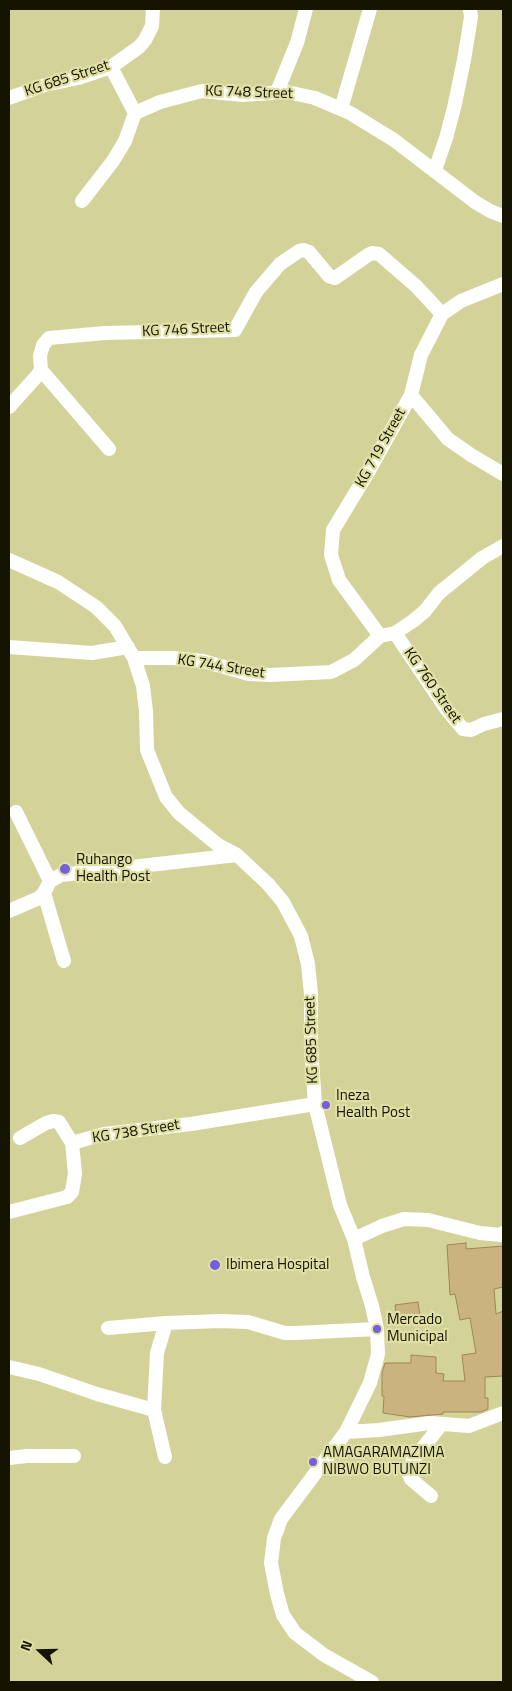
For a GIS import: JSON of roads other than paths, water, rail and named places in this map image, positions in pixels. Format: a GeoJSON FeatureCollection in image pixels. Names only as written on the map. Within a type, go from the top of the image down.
{"type":"FeatureCollection","features":[{"type":"Feature","properties":{"kind":"street","name":"KG 685 Street"},"geometry":{"type":"LineString","coordinates":[[9,98],[45,85],[78,78],[110,67],[145,40],[152,26],[154,9]]}},
{"type":"Feature","properties":{"kind":"street"},"geometry":{"type":"LineString","coordinates":[[277,92],[297,43],[306,9]]}},
{"type":"Feature","properties":{"kind":"street"},"geometry":{"type":"LineString","coordinates":[[341,109],[370,9]]}},
{"type":"Feature","properties":{"kind":"street"},"geometry":{"type":"LineString","coordinates":[[435,170],[454,108],[471,17],[470,9]]}},
{"type":"Feature","properties":{"kind":"street"},"geometry":{"type":"LineString","coordinates":[[82,201],[113,161],[125,141],[135,113],[110,67]]}},
{"type":"Feature","properties":{"kind":"street","name":"KG 748 Street"},"geometry":{"type":"LineString","coordinates":[[135,113],[160,102],[202,91],[242,95],[287,92],[315,98],[341,109],[394,140],[475,202],[503,216]]}},
{"type":"Feature","properties":{"kind":"street","name":"KG 746 Street"},"geometry":{"type":"LineString","coordinates":[[41,370],[40,356],[43,345],[49,338],[104,333],[235,330],[256,292],[280,264],[303,250],[310,252],[329,276],[335,278],[368,255],[372,253],[379,254],[416,286],[442,314]]}},
{"type":"Feature","properties":{"kind":"street"},"geometry":{"type":"LineString","coordinates":[[442,314],[461,301],[503,284]]}},
{"type":"Feature","properties":{"kind":"street","name":"KG 719 Street"},"geometry":{"type":"LineString","coordinates":[[380,636],[339,580],[331,555],[333,530],[411,395],[422,355],[442,314]]}},
{"type":"Feature","properties":{"kind":"street"},"geometry":{"type":"LineString","coordinates":[[9,407],[41,370],[108,449]]}},
{"type":"Feature","properties":{"kind":"street"},"geometry":{"type":"LineString","coordinates":[[411,395],[448,439],[503,474]]}},
{"type":"Feature","properties":{"kind":"street"},"geometry":{"type":"LineString","coordinates":[[380,636],[395,633],[414,621],[425,611],[439,593],[482,558],[503,546]]}},
{"type":"Feature","properties":{"kind":"street","name":"KG 685 Street"},"geometry":{"type":"LineString","coordinates":[[9,560],[58,582],[96,607],[115,626],[131,653],[143,686],[147,750],[166,797],[179,813],[212,840],[238,855],[268,884],[283,902],[301,936],[308,964],[311,994],[311,1046],[315,1104],[340,1205],[354,1239],[362,1277],[372,1306],[377,1329],[378,1354],[370,1383],[346,1432],[281,1519],[274,1538],[271,1563],[276,1594],[283,1615],[295,1633],[324,1655],[372,1682]]}},
{"type":"Feature","properties":{"kind":"street","name":"KG 760 Street"},"geometry":{"type":"LineString","coordinates":[[395,633],[447,710],[463,730],[471,730],[503,719]]}},
{"type":"Feature","properties":{"kind":"street","name":"KG 744 Street"},"geometry":{"type":"LineString","coordinates":[[9,646],[92,653],[131,653],[203,661],[248,674],[318,674],[331,672],[354,660],[380,636]]}},
{"type":"Feature","properties":{"kind":"street"},"geometry":{"type":"LineString","coordinates":[[16,812],[47,887],[64,961]]}},
{"type":"Feature","properties":{"kind":"street"},"geometry":{"type":"LineString","coordinates":[[9,910],[34,901],[61,875],[238,855]]}},
{"type":"Feature","properties":{"kind":"street","name":"KG 738 Street"},"geometry":{"type":"LineString","coordinates":[[9,1212],[67,1196],[72,1192],[75,1174],[72,1143],[104,1134],[191,1124],[315,1104]]}},
{"type":"Feature","properties":{"kind":"street"},"geometry":{"type":"LineString","coordinates":[[20,1138],[53,1121],[59,1122],[72,1143]]}},
{"type":"Feature","properties":{"kind":"street"},"geometry":{"type":"LineString","coordinates":[[354,1239],[404,1218],[428,1220],[480,1233],[501,1235],[503,1233]]}},
{"type":"Feature","properties":{"kind":"street"},"geometry":{"type":"LineString","coordinates":[[108,1328],[221,1321],[248,1322],[285,1333],[377,1329]]}},
{"type":"Feature","properties":{"kind":"street"},"geometry":{"type":"LineString","coordinates":[[165,1456],[154,1410],[157,1353],[166,1323]]}},
{"type":"Feature","properties":{"kind":"street"},"geometry":{"type":"LineString","coordinates":[[9,1366],[154,1410]]}},
{"type":"Feature","properties":{"kind":"street"},"geometry":{"type":"LineString","coordinates":[[346,1432],[430,1424],[469,1426],[503,1413]]}},
{"type":"Feature","properties":{"kind":"street"},"geometry":{"type":"LineString","coordinates":[[431,1496],[411,1479],[408,1472],[413,1460],[441,1425]]}},
{"type":"Feature","properties":{"kind":"street"},"geometry":{"type":"LineString","coordinates":[[9,1458],[74,1456]]}},
{"type":"Feature","properties":{"kind":"place","name":"Ruhango Health Post"},"geometry":{"type":"Point","coordinates":[65,869]}},
{"type":"Feature","properties":{"kind":"place","name":"Ineza Health Post"},"geometry":{"type":"Point","coordinates":[326,1105]}},
{"type":"Feature","properties":{"kind":"place","name":"Ibimera Hospital"},"geometry":{"type":"Point","coordinates":[215,1265]}},
{"type":"Feature","properties":{"kind":"place","name":"Mercado Municipal"},"geometry":{"type":"Point","coordinates":[377,1329]}},
{"type":"Feature","properties":{"kind":"place","name":"AMAGARAMAZIMA NIBWO BUTUNZI"},"geometry":{"type":"Point","coordinates":[313,1462]}}]}
